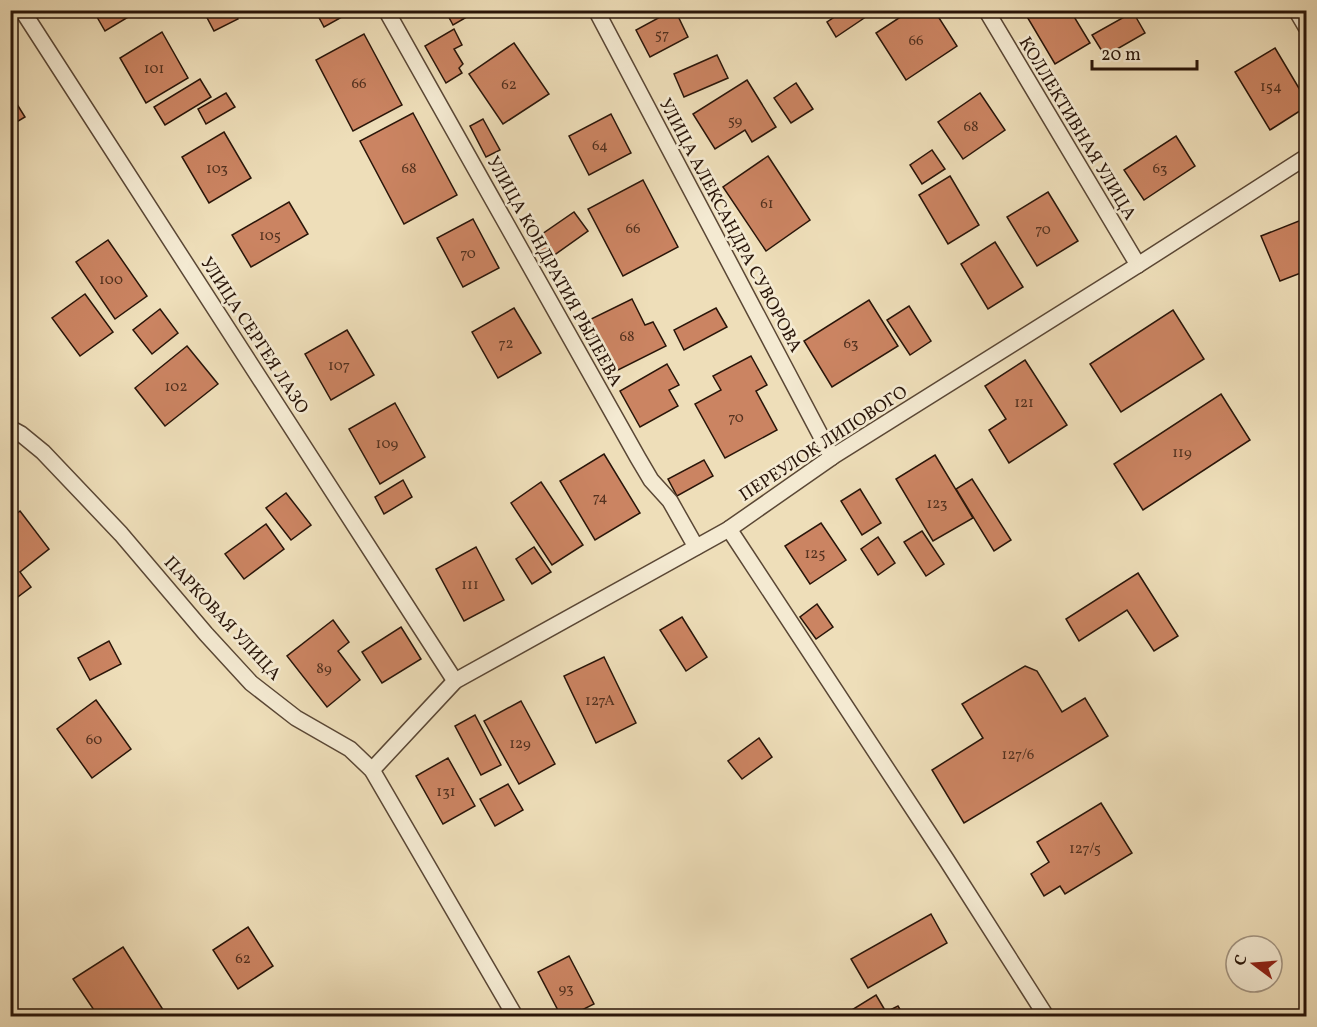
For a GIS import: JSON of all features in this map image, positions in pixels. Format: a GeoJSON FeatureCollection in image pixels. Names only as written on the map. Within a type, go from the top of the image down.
{"type":"FeatureCollection","features":[{"type":"Feature","properties":{"kind":"lane","name":"УЛИЦА СЕРГЕЯ ЛАЗО"},"geometry":{"type":"LineString","coordinates":[[22,10],[455,681]]}},
{"type":"Feature","properties":{"kind":"lane","name":"УЛИЦА КОНДРАТИЯ РЫЛЕЕВА"},"geometry":{"type":"LineString","coordinates":[[386,10],[638,459],[651,480],[670,501],[696,547]]}},
{"type":"Feature","properties":{"kind":"lane","name":"УЛИЦА АЛЕКСАНДРА СУВОРОВА"},"geometry":{"type":"LineString","coordinates":[[596,10],[832,457]]}},
{"type":"Feature","properties":{"kind":"lane","name":"КОЛЛЕКТИВНАЯ УЛИЦА"},"geometry":{"type":"LineString","coordinates":[[986,10],[1138,265]]}},
{"type":"Feature","properties":{"kind":"lane"},"geometry":{"type":"LineString","coordinates":[[1296,10],[1306,27]]}},
{"type":"Feature","properties":{"kind":"lane","name":"ПЕРЕУЛОК ЛИПОВОГО"},"geometry":{"type":"LineString","coordinates":[[372,770],[455,681],[729,529],[832,457],[1306,157]]}},
{"type":"Feature","properties":{"kind":"lane","name":"ПАРКОВАЯ УЛИЦА"},"geometry":{"type":"LineString","coordinates":[[10,428],[42,452],[121,534],[251,683],[296,718],[350,749],[372,770],[514,1017]]}},
{"type":"Feature","properties":{"kind":"lane"},"geometry":{"type":"LineString","coordinates":[[729,529],[1046,1017]]}},
{"type":"Feature","properties":{"kind":"building"},"geometry":{"type":"Polygon","coordinates":[[[93,10],[140,10],[105,31],[93,10]]]}},
{"type":"Feature","properties":{"kind":"building"},"geometry":{"type":"Polygon","coordinates":[[[203,10],[234,10],[238,19],[214,31],[203,10]]]}},
{"type":"Feature","properties":{"kind":"building"},"geometry":{"type":"Polygon","coordinates":[[[315,10],[350,10],[351,12],[324,27],[315,10]]]}},
{"type":"Feature","properties":{"kind":"building"},"geometry":{"type":"Polygon","coordinates":[[[445,10],[479,10],[453,25],[445,10]]]}},
{"type":"Feature","properties":{"kind":"building"},"geometry":{"type":"Polygon","coordinates":[[[673,10],[688,37],[650,57],[636,30],[673,10]]]}},
{"type":"Feature","properties":{"kind":"building"},"geometry":{"type":"Polygon","coordinates":[[[845,10],[876,10],[836,37],[827,22],[845,10]]]}},
{"type":"Feature","properties":{"kind":"building"},"geometry":{"type":"Polygon","coordinates":[[[911,10],[934,10],[957,46],[906,80],[876,33],[911,10]]]}},
{"type":"Feature","properties":{"kind":"building"},"geometry":{"type":"Polygon","coordinates":[[[1034,10],[1070,10],[1090,43],[1055,64],[1026,15],[1034,10]]]}},
{"type":"Feature","properties":{"kind":"building"},"geometry":{"type":"Polygon","coordinates":[[[1133,12],[1145,33],[1105,56],[1092,35],[1133,12]]]}},
{"type":"Feature","properties":{"kind":"building"},"geometry":{"type":"Polygon","coordinates":[[[454,29],[462,45],[454,49],[463,64],[459,68],[462,73],[446,83],[425,46],[454,29]]]}},
{"type":"Feature","properties":{"kind":"building"},"geometry":{"type":"Polygon","coordinates":[[[162,32],[188,78],[146,103],[120,58],[162,32]]]}},
{"type":"Feature","properties":{"kind":"building"},"geometry":{"type":"Polygon","coordinates":[[[364,34],[402,105],[353,131],[316,60],[364,34]]]}},
{"type":"Feature","properties":{"kind":"building"},"geometry":{"type":"Polygon","coordinates":[[[514,43],[549,94],[503,124],[469,74],[514,43]]]}},
{"type":"Feature","properties":{"kind":"building"},"geometry":{"type":"Polygon","coordinates":[[[1275,48],[1306,100],[1306,107],[1270,130],[1235,72],[1275,48]]]}},
{"type":"Feature","properties":{"kind":"building"},"geometry":{"type":"Polygon","coordinates":[[[717,55],[728,78],[684,97],[674,74],[717,55]]]}},
{"type":"Feature","properties":{"kind":"building"},"geometry":{"type":"Polygon","coordinates":[[[200,79],[211,97],[165,125],[154,107],[200,79]]]}},
{"type":"Feature","properties":{"kind":"building"},"geometry":{"type":"Polygon","coordinates":[[[747,80],[776,127],[752,142],[745,130],[715,149],[693,114],[747,80]]]}},
{"type":"Feature","properties":{"kind":"building"},"geometry":{"type":"Polygon","coordinates":[[[796,83],[813,109],[791,123],[774,98],[796,83]]]}},
{"type":"Feature","properties":{"kind":"building"},"geometry":{"type":"Polygon","coordinates":[[[10,93],[25,117],[10,126],[10,93]]]}},
{"type":"Feature","properties":{"kind":"building"},"geometry":{"type":"Polygon","coordinates":[[[226,93],[235,107],[206,124],[198,109],[226,93]]]}},
{"type":"Feature","properties":{"kind":"building"},"geometry":{"type":"Polygon","coordinates":[[[980,93],[1005,130],[963,159],[938,122],[980,93]]]}},
{"type":"Feature","properties":{"kind":"building"},"geometry":{"type":"Polygon","coordinates":[[[413,113],[457,195],[404,224],[360,141],[413,113]]]}},
{"type":"Feature","properties":{"kind":"building"},"geometry":{"type":"Polygon","coordinates":[[[611,114],[631,153],[589,175],[569,136],[611,114]]]}},
{"type":"Feature","properties":{"kind":"building"},"geometry":{"type":"Polygon","coordinates":[[[483,119],[500,150],[486,157],[470,126],[483,119]]]}},
{"type":"Feature","properties":{"kind":"building"},"geometry":{"type":"Polygon","coordinates":[[[224,132],[251,178],[209,203],[182,157],[224,132]]]}},
{"type":"Feature","properties":{"kind":"building"},"geometry":{"type":"Polygon","coordinates":[[[1176,136],[1195,166],[1144,200],[1124,170],[1176,136]]]}},
{"type":"Feature","properties":{"kind":"building"},"geometry":{"type":"Polygon","coordinates":[[[932,150],[945,169],[922,184],[910,165],[932,150]]]}},
{"type":"Feature","properties":{"kind":"building"},"geometry":{"type":"Polygon","coordinates":[[[768,156],[810,220],[766,251],[723,187],[768,156]]]}},
{"type":"Feature","properties":{"kind":"building"},"geometry":{"type":"Polygon","coordinates":[[[950,176],[979,225],[948,244],[919,195],[950,176]]]}},
{"type":"Feature","properties":{"kind":"building"},"geometry":{"type":"Polygon","coordinates":[[[643,180],[678,247],[623,276],[588,209],[643,180]]]}},
{"type":"Feature","properties":{"kind":"building"},"geometry":{"type":"Polygon","coordinates":[[[1048,192],[1078,241],[1037,266],[1007,217],[1048,192]]]}},
{"type":"Feature","properties":{"kind":"building"},"geometry":{"type":"Polygon","coordinates":[[[289,202],[308,234],[251,267],[232,235],[289,202]]]}},
{"type":"Feature","properties":{"kind":"building"},"geometry":{"type":"Polygon","coordinates":[[[574,212],[588,231],[546,261],[532,241],[574,212]]]}},
{"type":"Feature","properties":{"kind":"building"},"geometry":{"type":"Polygon","coordinates":[[[473,219],[499,268],[463,287],[437,238],[473,219]]]}},
{"type":"Feature","properties":{"kind":"building"},"geometry":{"type":"Polygon","coordinates":[[[1304,219],[1306,271],[1280,281],[1261,236],[1304,219]]]}},
{"type":"Feature","properties":{"kind":"building"},"geometry":{"type":"Polygon","coordinates":[[[108,240],[147,296],[115,319],[76,262],[108,240]]]}},
{"type":"Feature","properties":{"kind":"building"},"geometry":{"type":"Polygon","coordinates":[[[995,242],[1023,287],[988,309],[961,264],[995,242]]]}},
{"type":"Feature","properties":{"kind":"building"},"geometry":{"type":"Polygon","coordinates":[[[85,294],[113,332],[80,356],[52,318],[85,294]]]}},
{"type":"Feature","properties":{"kind":"building"},"geometry":{"type":"Polygon","coordinates":[[[632,299],[645,325],[653,322],[666,346],[612,373],[587,321],[632,299]]]}},
{"type":"Feature","properties":{"kind":"building"},"geometry":{"type":"Polygon","coordinates":[[[869,300],[898,346],[832,387],[804,341],[869,300]]]}},
{"type":"Feature","properties":{"kind":"building"},"geometry":{"type":"Polygon","coordinates":[[[909,306],[931,341],[910,355],[887,320],[909,306]]]}},
{"type":"Feature","properties":{"kind":"building"},"geometry":{"type":"Polygon","coordinates":[[[514,308],[541,353],[498,378],[472,332],[514,308]]]}},
{"type":"Feature","properties":{"kind":"building"},"geometry":{"type":"Polygon","coordinates":[[[716,308],[727,327],[684,350],[674,330],[716,308]]]}},
{"type":"Feature","properties":{"kind":"building"},"geometry":{"type":"Polygon","coordinates":[[[160,309],[178,333],[152,354],[133,330],[160,309]]]}},
{"type":"Feature","properties":{"kind":"building"},"geometry":{"type":"Polygon","coordinates":[[[1173,310],[1204,359],[1121,412],[1090,364],[1173,310]]]}},
{"type":"Feature","properties":{"kind":"building"},"geometry":{"type":"Polygon","coordinates":[[[347,330],[374,375],[331,400],[305,354],[347,330]]]}},
{"type":"Feature","properties":{"kind":"building"},"geometry":{"type":"Polygon","coordinates":[[[187,346],[218,384],[165,426],[135,388],[187,346]]]}},
{"type":"Feature","properties":{"kind":"building"},"geometry":{"type":"Polygon","coordinates":[[[751,356],[767,385],[756,391],[777,430],[725,458],[695,404],[721,390],[713,376],[751,356]]]}},
{"type":"Feature","properties":{"kind":"building"},"geometry":{"type":"Polygon","coordinates":[[[1025,360],[1067,425],[1009,463],[989,430],[1006,419],[985,386],[1025,360]]]}},
{"type":"Feature","properties":{"kind":"building"},"geometry":{"type":"Polygon","coordinates":[[[667,364],[679,385],[669,390],[678,406],[640,427],[620,391],[667,364]]]}},
{"type":"Feature","properties":{"kind":"building"},"geometry":{"type":"Polygon","coordinates":[[[1221,394],[1250,440],[1143,510],[1114,464],[1221,394]]]}},
{"type":"Feature","properties":{"kind":"building"},"geometry":{"type":"Polygon","coordinates":[[[395,403],[425,457],[380,484],[349,429],[395,403]]]}},
{"type":"Feature","properties":{"kind":"building"},"geometry":{"type":"Polygon","coordinates":[[[604,454],[640,513],[595,540],[560,481],[604,454]]]}},
{"type":"Feature","properties":{"kind":"building"},"geometry":{"type":"Polygon","coordinates":[[[935,455],[973,518],[933,541],[896,479],[935,455]]]}},
{"type":"Feature","properties":{"kind":"building"},"geometry":{"type":"Polygon","coordinates":[[[704,460],[713,476],[677,496],[668,479],[704,460]]]}},
{"type":"Feature","properties":{"kind":"building"},"geometry":{"type":"Polygon","coordinates":[[[972,479],[1011,540],[994,551],[956,489],[972,479]]]}},
{"type":"Feature","properties":{"kind":"building"},"geometry":{"type":"Polygon","coordinates":[[[403,480],[412,497],[384,514],[375,497],[403,480]]]}},
{"type":"Feature","properties":{"kind":"building"},"geometry":{"type":"Polygon","coordinates":[[[541,482],[583,545],[552,565],[511,503],[541,482]]]}},
{"type":"Feature","properties":{"kind":"building"},"geometry":{"type":"Polygon","coordinates":[[[860,489],[881,523],[862,535],[841,501],[860,489]]]}},
{"type":"Feature","properties":{"kind":"building"},"geometry":{"type":"Polygon","coordinates":[[[286,493],[311,525],[291,540],[266,508],[286,493]]]}},
{"type":"Feature","properties":{"kind":"building"},"geometry":{"type":"Polygon","coordinates":[[[20,511],[49,549],[20,572],[31,587],[11,602],[10,519],[20,511]]]}},
{"type":"Feature","properties":{"kind":"building"},"geometry":{"type":"Polygon","coordinates":[[[821,523],[846,560],[810,584],[785,546],[821,523]]]}},
{"type":"Feature","properties":{"kind":"building"},"geometry":{"type":"Polygon","coordinates":[[[266,524],[284,549],[244,579],[225,554],[266,524]]]}},
{"type":"Feature","properties":{"kind":"building"},"geometry":{"type":"Polygon","coordinates":[[[922,531],[944,564],[926,576],[904,542],[922,531]]]}},
{"type":"Feature","properties":{"kind":"building"},"geometry":{"type":"Polygon","coordinates":[[[878,537],[895,563],[878,575],[861,549],[878,537]]]}},
{"type":"Feature","properties":{"kind":"building"},"geometry":{"type":"Polygon","coordinates":[[[476,547],[504,600],[464,621],[436,569],[476,547]]]}},
{"type":"Feature","properties":{"kind":"building"},"geometry":{"type":"Polygon","coordinates":[[[534,547],[551,572],[532,584],[516,559],[534,547]]]}},
{"type":"Feature","properties":{"kind":"building"},"geometry":{"type":"Polygon","coordinates":[[[1138,573],[1178,636],[1154,651],[1127,610],[1079,641],[1066,619],[1138,573]]]}},
{"type":"Feature","properties":{"kind":"building"},"geometry":{"type":"Polygon","coordinates":[[[817,604],[833,627],[816,639],[800,617],[817,604]]]}},
{"type":"Feature","properties":{"kind":"building"},"geometry":{"type":"Polygon","coordinates":[[[682,617],[707,657],[686,671],[660,630],[682,617]]]}},
{"type":"Feature","properties":{"kind":"building"},"geometry":{"type":"Polygon","coordinates":[[[333,620],[349,642],[338,651],[360,680],[327,707],[287,656],[333,620]]]}},
{"type":"Feature","properties":{"kind":"building"},"geometry":{"type":"Polygon","coordinates":[[[401,627],[421,659],[382,683],[362,652],[401,627]]]}},
{"type":"Feature","properties":{"kind":"building"},"geometry":{"type":"Polygon","coordinates":[[[109,641],[121,664],[90,680],[78,658],[109,641]]]}},
{"type":"Feature","properties":{"kind":"building"},"geometry":{"type":"Polygon","coordinates":[[[604,657],[636,723],[596,743],[564,676],[604,657]]]}},
{"type":"Feature","properties":{"kind":"building"},"geometry":{"type":"Polygon","coordinates":[[[1025,666],[1037,671],[1062,712],[1085,698],[1108,736],[964,823],[932,770],[983,738],[962,704],[1025,666]]]}},
{"type":"Feature","properties":{"kind":"building"},"geometry":{"type":"Polygon","coordinates":[[[96,700],[131,749],[92,778],[57,729],[96,700]]]}},
{"type":"Feature","properties":{"kind":"building"},"geometry":{"type":"Polygon","coordinates":[[[521,701],[555,764],[519,784],[484,721],[521,701]]]}},
{"type":"Feature","properties":{"kind":"building"},"geometry":{"type":"Polygon","coordinates":[[[475,715],[501,765],[481,775],[455,726],[475,715]]]}},
{"type":"Feature","properties":{"kind":"building"},"geometry":{"type":"Polygon","coordinates":[[[759,738],[772,757],[742,779],[728,761],[759,738]]]}},
{"type":"Feature","properties":{"kind":"building"},"geometry":{"type":"Polygon","coordinates":[[[448,758],[475,806],[443,824],[416,776],[448,758]]]}},
{"type":"Feature","properties":{"kind":"building"},"geometry":{"type":"Polygon","coordinates":[[[508,784],[523,810],[495,826],[480,799],[508,784]]]}},
{"type":"Feature","properties":{"kind":"building"},"geometry":{"type":"Polygon","coordinates":[[[1101,803],[1132,853],[1065,894],[1060,886],[1044,896],[1031,874],[1049,862],[1037,842],[1101,803]]]}},
{"type":"Feature","properties":{"kind":"building"},"geometry":{"type":"Polygon","coordinates":[[[931,914],[947,943],[868,988],[851,959],[931,914]]]}},
{"type":"Feature","properties":{"kind":"building"},"geometry":{"type":"Polygon","coordinates":[[[248,927],[273,966],[238,989],[213,950],[248,927]]]}},
{"type":"Feature","properties":{"kind":"building"},"geometry":{"type":"Polygon","coordinates":[[[123,947],[167,1016],[98,1016],[73,979],[123,947]]]}},
{"type":"Feature","properties":{"kind":"building"},"geometry":{"type":"Polygon","coordinates":[[[569,956],[594,1004],[570,1016],[561,1016],[538,972],[569,956]]]}},
{"type":"Feature","properties":{"kind":"building"},"geometry":{"type":"Polygon","coordinates":[[[876,995],[886,1012],[898,1006],[904,1016],[842,1016],[876,995]]]}}]}
